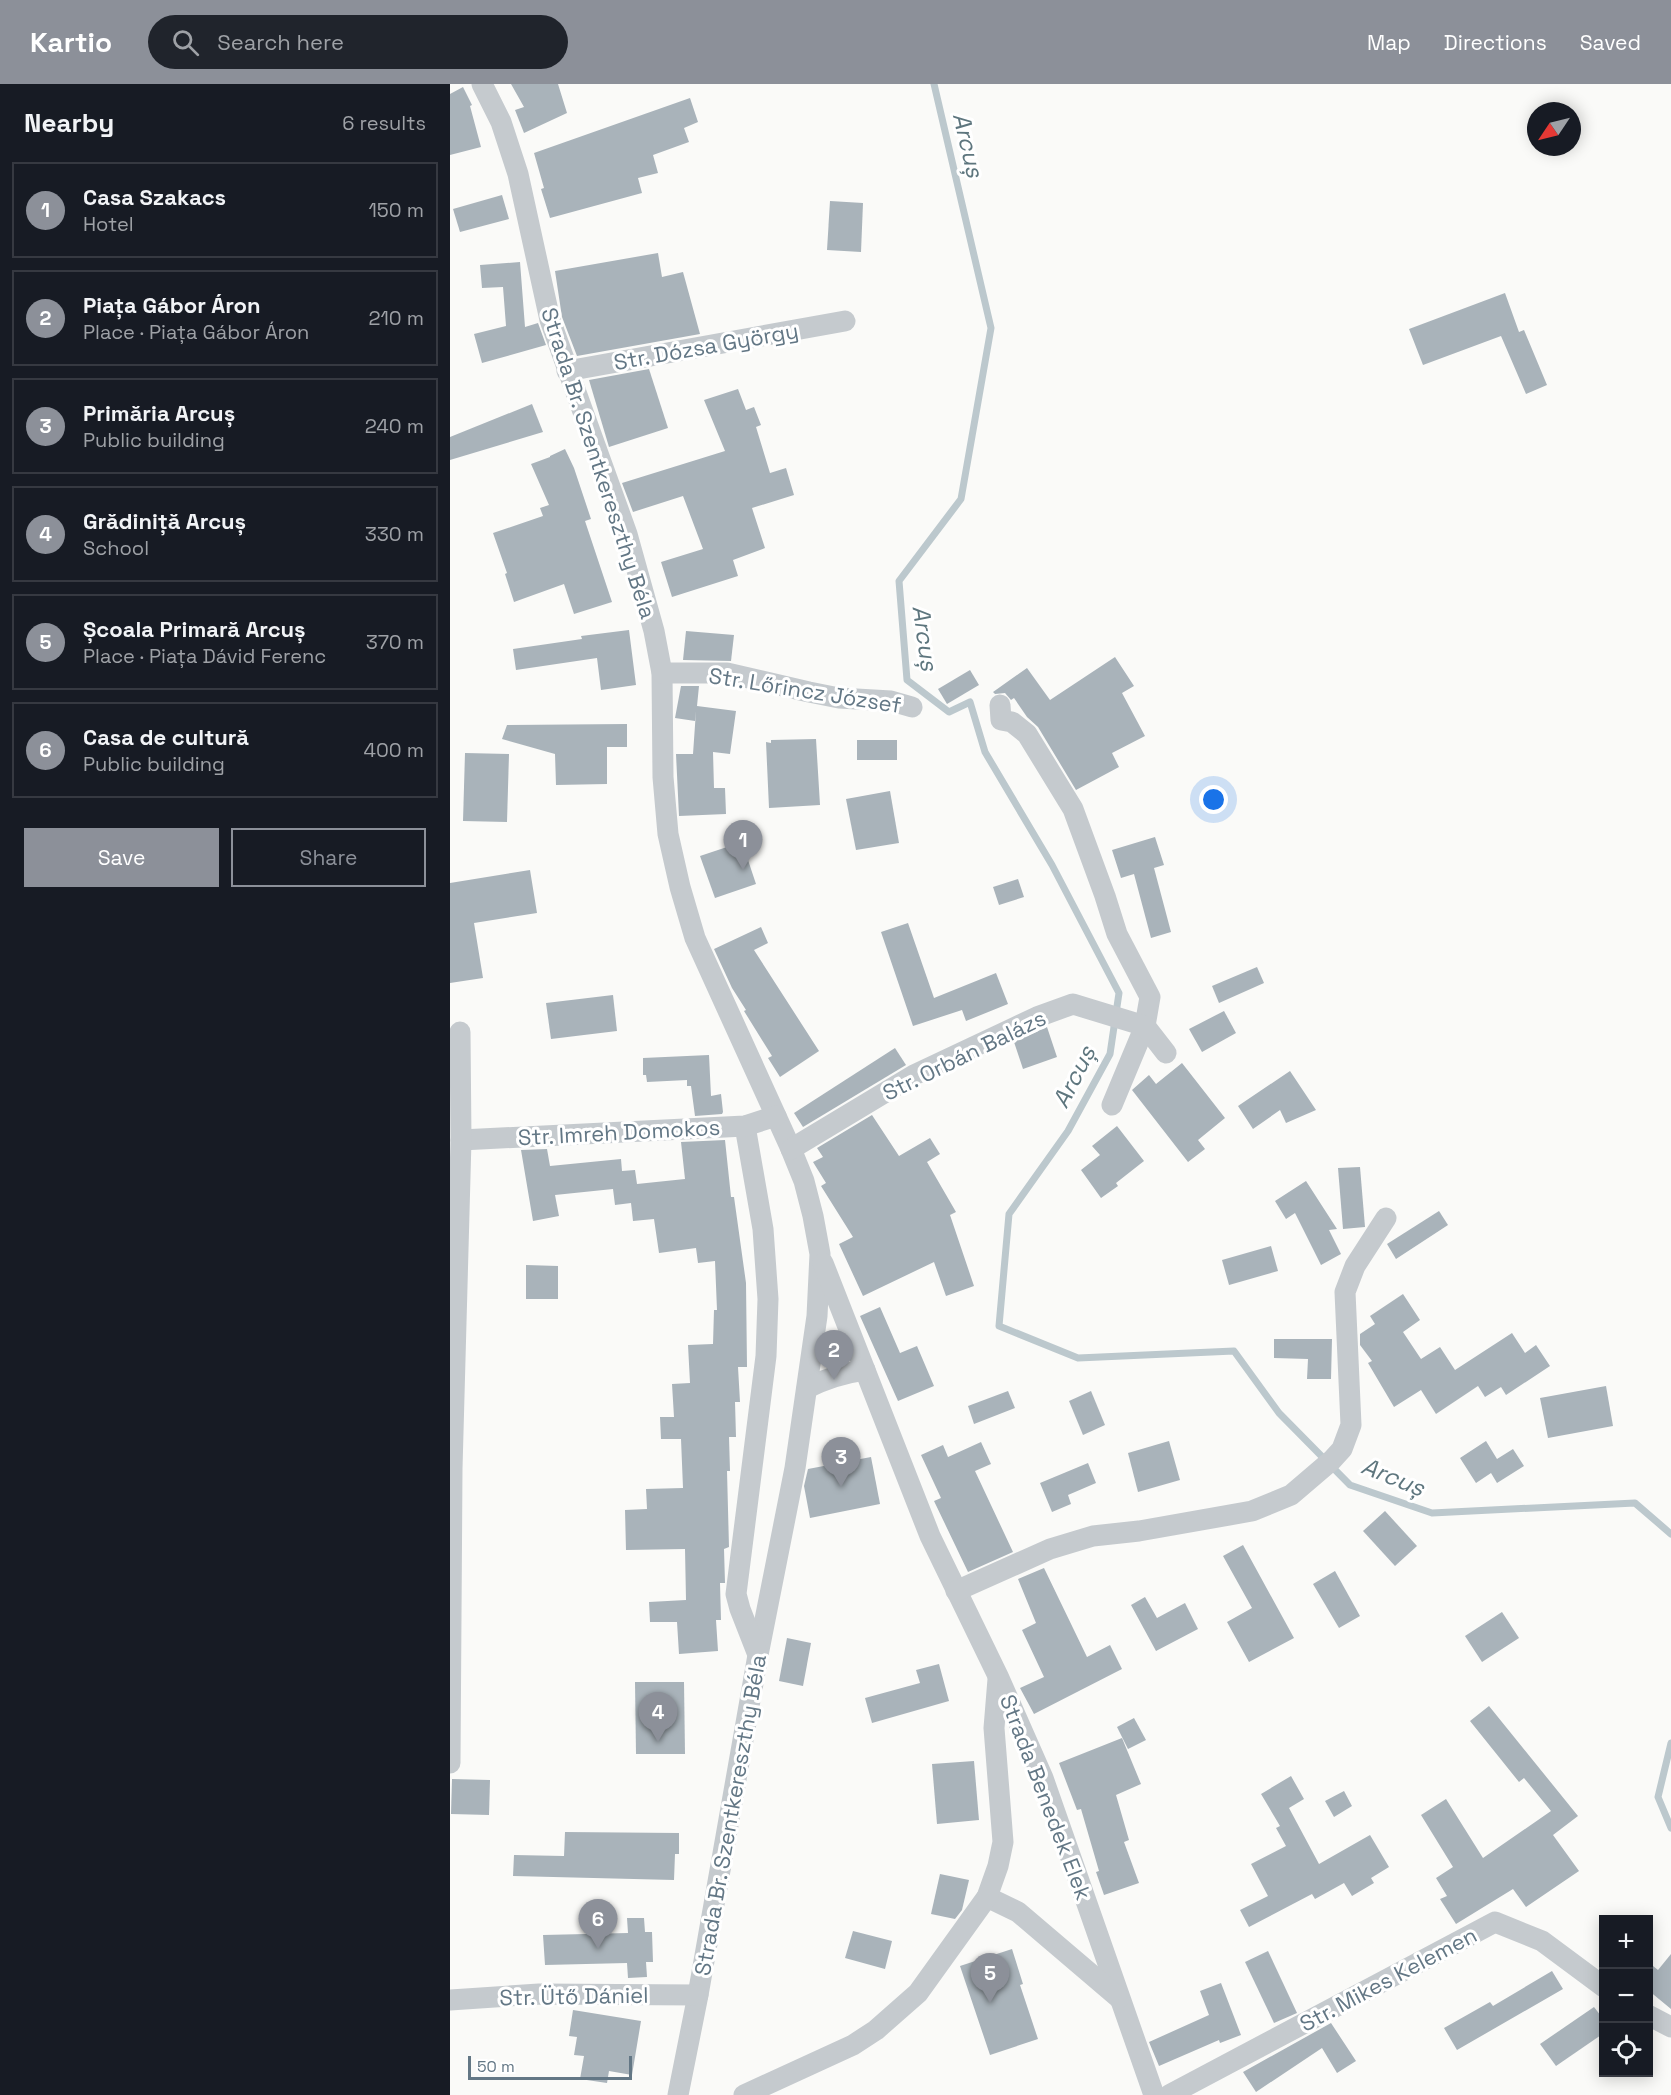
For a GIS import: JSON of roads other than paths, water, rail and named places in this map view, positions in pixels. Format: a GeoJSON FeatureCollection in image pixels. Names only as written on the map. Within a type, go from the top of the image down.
{"type":"FeatureCollection","features":[{"type":"Feature","properties":{"kind":"street","name":"Strada Br. Szentkereszthy Béla"},"geometry":{"type":"LineString","coordinates":[[482,84],[501,122],[518,174],[550,320],[627,534],[654,631],[662,673],[664,788],[668,834],[694,938],[791,1149],[813,1216],[819,1254],[817,1316],[807,1388],[678,2095]]}},
{"type":"Feature","properties":{"kind":"street","name":"Str. Dózsa György"},"geometry":{"type":"LineString","coordinates":[[567,371],[845,321]]}},
{"type":"Feature","properties":{"kind":"street","name":"Str. Lőrincz József"},"geometry":{"type":"LineString","coordinates":[[662,673],[727,673],[839,698],[891,701],[912,706]]}},
{"type":"Feature","properties":{"kind":"street"},"geometry":{"type":"LineString","coordinates":[[1000,705],[1001,720],[1012,722],[1027,734],[1073,809],[1117,934],[1150,996],[1145,1026],[1112,1105]]}},
{"type":"Feature","properties":{"kind":"street","name":"Str. Orbán Balázs"},"geometry":{"type":"LineString","coordinates":[[791,1149],[914,1075],[1037,1017],[1073,1004],[1145,1026]]}},
{"type":"Feature","properties":{"kind":"street"},"geometry":{"type":"LineString","coordinates":[[1145,1026],[1166,1053]]}},
{"type":"Feature","properties":{"kind":"street"},"geometry":{"type":"LineString","coordinates":[[450,1763],[452,1469],[461,1140],[460,1032]]}},
{"type":"Feature","properties":{"kind":"street","name":"Str. Imreh Domokos"},"geometry":{"type":"LineString","coordinates":[[461,1140],[745,1126],[776,1116]]}},
{"type":"Feature","properties":{"kind":"street"},"geometry":{"type":"LineString","coordinates":[[745,1126],[763,1229],[768,1299],[766,1356],[736,1594],[758,1655]]}},
{"type":"Feature","properties":{"kind":"street"},"geometry":{"type":"LineString","coordinates":[[956,1591],[1050,1549],[1093,1536],[1139,1531],[1252,1511],[1291,1495],[1328,1463],[1342,1449],[1351,1425],[1344,1292],[1355,1266],[1386,1218]]}},
{"type":"Feature","properties":{"kind":"street","name":"Strada Benedek Elek"},"geometry":{"type":"LineString","coordinates":[[819,1254],[918,1507],[998,1676],[1043,1778],[1154,2095]]}},
{"type":"Feature","properties":{"kind":"street"},"geometry":{"type":"LineString","coordinates":[[807,1388],[836,1376],[865,1370]]}},
{"type":"Feature","properties":{"kind":"street"},"geometry":{"type":"LineString","coordinates":[[744,2095],[854,2045],[876,2030],[918,1993],[987,1897],[998,1866],[1003,1842],[994,1728],[998,1676]]}},
{"type":"Feature","properties":{"kind":"street"},"geometry":{"type":"LineString","coordinates":[[987,1897],[1017,1912],[1120,2000]]}},
{"type":"Feature","properties":{"kind":"street","name":"Str. Mikes Kelemen"},"geometry":{"type":"LineString","coordinates":[[1169,2095],[1495,1922],[1542,1941],[1599,1983]]}},
{"type":"Feature","properties":{"kind":"street","name":"Str. Ütő Dániel"},"geometry":{"type":"LineString","coordinates":[[450,2000],[539,1994],[698,1995]]}},
{"type":"Feature","properties":{"kind":"street"},"geometry":{"type":"LineString","coordinates":[[1653,2018],[1671,2027]]}},
{"type":"Feature","properties":{"kind":"waterway","name":"Arcuș"},"geometry":{"type":"LineString","coordinates":[[934,84],[991,328],[961,499],[899,581],[907,680],[949,712],[970,702],[985,752],[1052,865],[1119,993],[1110,1054],[1068,1131],[1009,1214],[999,1326],[1078,1358],[1234,1351],[1279,1413],[1350,1485],[1432,1513],[1635,1503],[1671,1534]]}},
{"type":"Feature","properties":{"kind":"waterway","name":"Arcuș"},"geometry":{"type":"LineString","coordinates":[[1671,1743],[1658,1797],[1671,1828]]}},
{"type":"Feature","properties":{"kind":"place","name":"Casa Szakacs"},"geometry":{"type":"Point","coordinates":[743,870]}},
{"type":"Feature","properties":{"kind":"place","name":"Piața Gábor Áron"},"geometry":{"type":"Point","coordinates":[834,1380]}},
{"type":"Feature","properties":{"kind":"place","name":"Primăria Arcuș"},"geometry":{"type":"Point","coordinates":[841,1487]}},
{"type":"Feature","properties":{"kind":"place","name":"Grădiniță Arcuș"},"geometry":{"type":"Point","coordinates":[658,1742]}},
{"type":"Feature","properties":{"kind":"place","name":"Casa de cultură"},"geometry":{"type":"Point","coordinates":[598,1949]}},
{"type":"Feature","properties":{"kind":"place","name":"Școala Primară Arcuș"},"geometry":{"type":"Point","coordinates":[990,2003]}}]}
